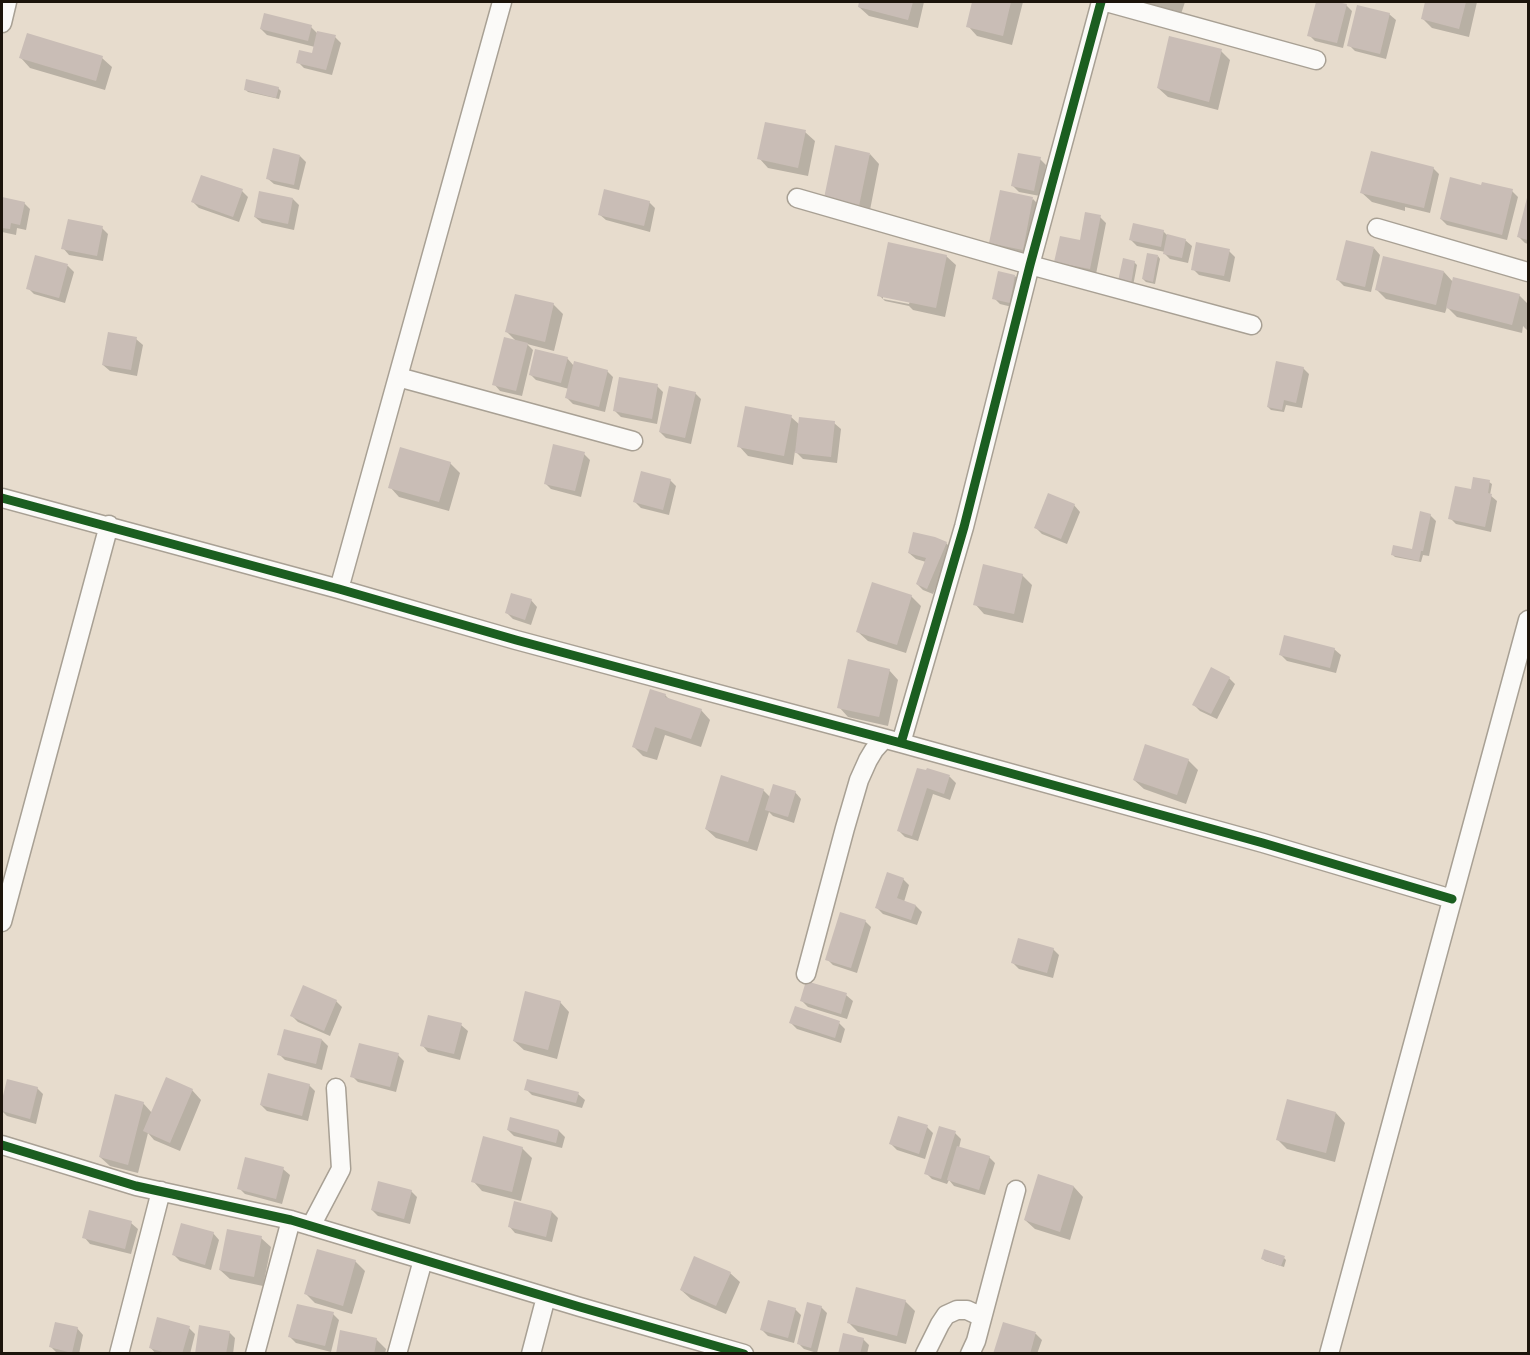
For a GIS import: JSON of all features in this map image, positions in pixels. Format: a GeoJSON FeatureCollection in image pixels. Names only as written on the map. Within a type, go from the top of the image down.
{"type":"FeatureCollection","features":[{"type":"Feature","properties":{"kind":"street"},"geometry":{"type":"LineString","coordinates":[[2,24],[7,2]]}},
{"type":"Feature","properties":{"kind":"street"},"geometry":{"type":"LineString","coordinates":[[339,589],[502,2]]}},
{"type":"Feature","properties":{"kind":"street"},"geometry":{"type":"LineString","coordinates":[[806,974],[860,780],[874,750],[893,741],[964,527],[1030,265],[1104,2],[1316,60]]}},
{"type":"Feature","properties":{"kind":"street"},"geometry":{"type":"LineString","coordinates":[[797,198],[1030,265],[1252,325]]}},
{"type":"Feature","properties":{"kind":"street"},"geometry":{"type":"LineString","coordinates":[[1377,228],[1528,272]]}},
{"type":"Feature","properties":{"kind":"street"},"geometry":{"type":"LineString","coordinates":[[398,377],[633,441]]}},
{"type":"Feature","properties":{"kind":"street"},"geometry":{"type":"LineString","coordinates":[[2,498],[109,525],[516,640],[1263,843],[1452,899]]}},
{"type":"Feature","properties":{"kind":"street"},"geometry":{"type":"LineString","coordinates":[[2,922],[9,868],[109,525]]}},
{"type":"Feature","properties":{"kind":"street"},"geometry":{"type":"LineString","coordinates":[[1329,1353],[1528,620]]}},
{"type":"Feature","properties":{"kind":"street"},"geometry":{"type":"LineString","coordinates":[[311,1226],[341,1169],[336,1088]]}},
{"type":"Feature","properties":{"kind":"street"},"geometry":{"type":"LineString","coordinates":[[2,1145],[136,1186],[291,1220],[744,1353]]}},
{"type":"Feature","properties":{"kind":"street"},"geometry":{"type":"LineString","coordinates":[[970,1353],[976,1341],[1016,1190]]}},
{"type":"Feature","properties":{"kind":"street"},"geometry":{"type":"LineString","coordinates":[[119,1353],[160,1191]]}},
{"type":"Feature","properties":{"kind":"street"},"geometry":{"type":"LineString","coordinates":[[255,1353],[291,1220]]}},
{"type":"Feature","properties":{"kind":"street"},"geometry":{"type":"LineString","coordinates":[[398,1353],[423,1260]]}},
{"type":"Feature","properties":{"kind":"street"},"geometry":{"type":"LineString","coordinates":[[531,1353],[546,1296]]}},
{"type":"Feature","properties":{"kind":"street"},"geometry":{"type":"LineString","coordinates":[[925,1353],[946,1315],[957,1310],[966,1310],[982,1317]]}},
{"type":"Feature","properties":{"kind":"building"},"geometry":{"type":"Polygon","coordinates":[[[859,2],[913,2],[908,20],[858,7],[859,2]]]}},
{"type":"Feature","properties":{"kind":"building"},"geometry":{"type":"Polygon","coordinates":[[[972,2],[1011,2],[1003,36],[966,27],[972,2]]]}},
{"type":"Feature","properties":{"kind":"building"},"geometry":{"type":"Polygon","coordinates":[[[1316,2],[1347,4],[1337,43],[1307,36],[1316,2]]]}},
{"type":"Feature","properties":{"kind":"building"},"geometry":{"type":"Polygon","coordinates":[[[1425,2],[1466,2],[1459,29],[1421,19],[1425,2]]]}},
{"type":"Feature","properties":{"kind":"building"},"geometry":{"type":"Polygon","coordinates":[[[1357,5],[1390,13],[1380,54],[1347,46],[1357,5]]]}},
{"type":"Feature","properties":{"kind":"building"},"geometry":{"type":"Polygon","coordinates":[[[264,13],[312,25],[308,41],[260,29],[264,13]]]}},
{"type":"Feature","properties":{"kind":"building"},"geometry":{"type":"Polygon","coordinates":[[[317,31],[336,35],[326,70],[296,63],[299,50],[312,53],[317,31]]]}},
{"type":"Feature","properties":{"kind":"building"},"geometry":{"type":"Polygon","coordinates":[[[27,33],[103,56],[96,81],[19,58],[27,33]]]}},
{"type":"Feature","properties":{"kind":"building"},"geometry":{"type":"Polygon","coordinates":[[[1169,36],[1222,49],[1209,102],[1157,88],[1169,36]]]}},
{"type":"Feature","properties":{"kind":"building"},"geometry":{"type":"Polygon","coordinates":[[[246,79],[279,87],[276,98],[244,90],[246,79]]]}},
{"type":"Feature","properties":{"kind":"building"},"geometry":{"type":"Polygon","coordinates":[[[765,122],[806,130],[798,168],[757,159],[765,122]]]}},
{"type":"Feature","properties":{"kind":"building"},"geometry":{"type":"Polygon","coordinates":[[[835,145],[870,153],[859,206],[824,198],[835,145]]]}},
{"type":"Feature","properties":{"kind":"building"},"geometry":{"type":"Polygon","coordinates":[[[273,148],[300,155],[294,185],[266,179],[273,148]]]}},
{"type":"Feature","properties":{"kind":"building"},"geometry":{"type":"Polygon","coordinates":[[[1371,151],[1434,167],[1424,208],[1360,193],[1371,151]]]}},
{"type":"Feature","properties":{"kind":"building"},"geometry":{"type":"Polygon","coordinates":[[[1018,153],[1041,157],[1034,191],[1011,186],[1018,153]]]}},
{"type":"Feature","properties":{"kind":"building"},"geometry":{"type":"Polygon","coordinates":[[[201,175],[243,189],[233,217],[191,202],[201,175]]]}},
{"type":"Feature","properties":{"kind":"building"},"geometry":{"type":"Polygon","coordinates":[[[1450,177],[1481,185],[1482,182],[1513,189],[1502,235],[1440,219],[1450,177]]]}},
{"type":"Feature","properties":{"kind":"building"},"geometry":{"type":"Polygon","coordinates":[[[604,189],[650,201],[644,226],[598,215],[604,189]]]}},
{"type":"Feature","properties":{"kind":"building"},"geometry":{"type":"Polygon","coordinates":[[[1000,190],[1033,197],[1023,250],[989,243],[1000,190]]]}},
{"type":"Feature","properties":{"kind":"building"},"geometry":{"type":"Polygon","coordinates":[[[259,191],[293,198],[288,224],[254,217],[259,191]]]}},
{"type":"Feature","properties":{"kind":"building"},"geometry":{"type":"Polygon","coordinates":[[[1528,194],[1528,240],[1517,237],[1528,194]]]}},
{"type":"Feature","properties":{"kind":"building"},"geometry":{"type":"Polygon","coordinates":[[[2,197],[25,202],[20,225],[11,223],[10,229],[2,228],[2,197]]]}},
{"type":"Feature","properties":{"kind":"building"},"geometry":{"type":"Polygon","coordinates":[[[1085,212],[1101,215],[1090,269],[1054,262],[1060,236],[1080,240],[1085,212]]]}},
{"type":"Feature","properties":{"kind":"building"},"geometry":{"type":"Polygon","coordinates":[[[68,219],[103,226],[97,256],[61,249],[68,219]]]}},
{"type":"Feature","properties":{"kind":"building"},"geometry":{"type":"Polygon","coordinates":[[[1133,223],[1164,230],[1161,247],[1129,240],[1133,223]]]}},
{"type":"Feature","properties":{"kind":"building"},"geometry":{"type":"Polygon","coordinates":[[[1167,234],[1186,239],[1182,258],[1163,254],[1167,234]]]}},
{"type":"Feature","properties":{"kind":"building"},"geometry":{"type":"Polygon","coordinates":[[[1346,240],[1374,247],[1365,287],[1336,280],[1346,240]]]}},
{"type":"Feature","properties":{"kind":"building"},"geometry":{"type":"Polygon","coordinates":[[[888,242],[947,255],[936,308],[877,296],[888,242]]]}},
{"type":"Feature","properties":{"kind":"building"},"geometry":{"type":"Polygon","coordinates":[[[1196,242],[1230,249],[1224,276],[1191,270],[1196,242]]]}},
{"type":"Feature","properties":{"kind":"building"},"geometry":{"type":"Polygon","coordinates":[[[1147,253],[1158,255],[1153,282],[1142,279],[1147,253]]]}},
{"type":"Feature","properties":{"kind":"building"},"geometry":{"type":"Polygon","coordinates":[[[35,255],[68,264],[59,298],[26,289],[35,255]]]}},
{"type":"Feature","properties":{"kind":"building"},"geometry":{"type":"Polygon","coordinates":[[[1383,256],[1444,271],[1436,305],[1375,290],[1383,256]]]}},
{"type":"Feature","properties":{"kind":"building"},"geometry":{"type":"Polygon","coordinates":[[[1123,258],[1135,261],[1131,284],[1118,281],[1123,258]]]}},
{"type":"Feature","properties":{"kind":"building"},"geometry":{"type":"Polygon","coordinates":[[[998,271],[1015,275],[1010,303],[992,299],[998,271]]]}},
{"type":"Feature","properties":{"kind":"building"},"geometry":{"type":"Polygon","coordinates":[[[1453,277],[1520,294],[1512,325],[1446,308],[1453,277]]]}},
{"type":"Feature","properties":{"kind":"building"},"geometry":{"type":"Polygon","coordinates":[[[515,294],[554,303],[545,342],[505,332],[515,294]]]}},
{"type":"Feature","properties":{"kind":"building"},"geometry":{"type":"Polygon","coordinates":[[[108,332],[137,337],[131,370],[102,365],[108,332]]]}},
{"type":"Feature","properties":{"kind":"building"},"geometry":{"type":"Polygon","coordinates":[[[504,337],[528,343],[516,391],[492,385],[504,337]]]}},
{"type":"Feature","properties":{"kind":"building"},"geometry":{"type":"Polygon","coordinates":[[[535,349],[568,357],[561,383],[529,375],[535,349]]]}},
{"type":"Feature","properties":{"kind":"building"},"geometry":{"type":"Polygon","coordinates":[[[574,361],[608,370],[599,407],[565,398],[574,361]]]}},
{"type":"Feature","properties":{"kind":"building"},"geometry":{"type":"Polygon","coordinates":[[[1276,361],[1304,367],[1296,403],[1284,400],[1282,410],[1267,407],[1276,361]]]}},
{"type":"Feature","properties":{"kind":"building"},"geometry":{"type":"Polygon","coordinates":[[[619,377],[658,384],[652,419],[613,411],[619,377]]]}},
{"type":"Feature","properties":{"kind":"building"},"geometry":{"type":"Polygon","coordinates":[[[669,386],[696,392],[685,438],[659,432],[669,386]]]}},
{"type":"Feature","properties":{"kind":"building"},"geometry":{"type":"Polygon","coordinates":[[[745,406],[792,415],[784,456],[737,447],[745,406]]]}},
{"type":"Feature","properties":{"kind":"building"},"geometry":{"type":"Polygon","coordinates":[[[799,417],[835,421],[831,457],[795,453],[799,417]]]}},
{"type":"Feature","properties":{"kind":"building"},"geometry":{"type":"Polygon","coordinates":[[[553,444],[585,452],[575,491],[544,484],[553,444]]]}},
{"type":"Feature","properties":{"kind":"building"},"geometry":{"type":"Polygon","coordinates":[[[400,447],[451,462],[439,502],[388,488],[400,447]]]}},
{"type":"Feature","properties":{"kind":"building"},"geometry":{"type":"Polygon","coordinates":[[[641,471],[671,479],[663,510],[633,502],[641,471]]]}},
{"type":"Feature","properties":{"kind":"building"},"geometry":{"type":"Polygon","coordinates":[[[1473,477],[1490,480],[1488,493],[1492,494],[1485,527],[1448,519],[1455,486],[1471,489],[1473,477]]]}},
{"type":"Feature","properties":{"kind":"building"},"geometry":{"type":"Polygon","coordinates":[[[1048,493],[1075,504],[1061,539],[1034,528],[1048,493]]]}},
{"type":"Feature","properties":{"kind":"building"},"geometry":{"type":"Polygon","coordinates":[[[1420,511],[1431,514],[1419,561],[1391,555],[1393,545],[1412,549],[1420,511]]]}},
{"type":"Feature","properties":{"kind":"building"},"geometry":{"type":"Polygon","coordinates":[[[913,532],[947,542],[927,589],[916,584],[926,558],[908,553],[913,532]]]}},
{"type":"Feature","properties":{"kind":"building"},"geometry":{"type":"Polygon","coordinates":[[[983,564],[1023,574],[1014,614],[973,605],[983,564]]]}},
{"type":"Feature","properties":{"kind":"building"},"geometry":{"type":"Polygon","coordinates":[[[872,582],[912,595],[897,645],[856,632],[872,582]]]}},
{"type":"Feature","properties":{"kind":"building"},"geometry":{"type":"Polygon","coordinates":[[[511,593],[532,599],[525,620],[505,613],[511,593]]]}},
{"type":"Feature","properties":{"kind":"building"},"geometry":{"type":"Polygon","coordinates":[[[1284,635],[1335,648],[1330,668],[1279,655],[1284,635]]]}},
{"type":"Feature","properties":{"kind":"building"},"geometry":{"type":"Polygon","coordinates":[[[848,659],[890,669],[879,717],[837,708],[848,659]]]}},
{"type":"Feature","properties":{"kind":"building"},"geometry":{"type":"Polygon","coordinates":[[[1211,667],[1230,677],[1211,714],[1192,705],[1211,667]]]}},
{"type":"Feature","properties":{"kind":"building"},"geometry":{"type":"Polygon","coordinates":[[[650,689],[666,694],[665,697],[702,709],[691,739],[655,727],[647,752],[632,747],[650,689]]]}},
{"type":"Feature","properties":{"kind":"building"},"geometry":{"type":"Polygon","coordinates":[[[1145,744],[1189,759],[1177,795],[1133,780],[1145,744]]]}},
{"type":"Feature","properties":{"kind":"building"},"geometry":{"type":"Polygon","coordinates":[[[917,768],[926,770],[927,768],[950,775],[944,794],[927,788],[912,836],[897,831],[917,768]]]}},
{"type":"Feature","properties":{"kind":"building"},"geometry":{"type":"Polygon","coordinates":[[[721,775],[764,789],[748,842],[705,829],[721,775]]]}},
{"type":"Feature","properties":{"kind":"building"},"geometry":{"type":"Polygon","coordinates":[[[773,784],[796,791],[788,817],[765,810],[773,784]]]}},
{"type":"Feature","properties":{"kind":"building"},"geometry":{"type":"Polygon","coordinates":[[[887,872],[904,878],[897,898],[916,905],[911,920],[875,908],[887,872]]]}},
{"type":"Feature","properties":{"kind":"building"},"geometry":{"type":"Polygon","coordinates":[[[840,912],[866,920],[851,968],[825,960],[840,912]]]}},
{"type":"Feature","properties":{"kind":"building"},"geometry":{"type":"Polygon","coordinates":[[[1018,938],[1054,948],[1047,973],[1011,963],[1018,938]]]}},
{"type":"Feature","properties":{"kind":"building"},"geometry":{"type":"Polygon","coordinates":[[[806,981],[847,993],[841,1014],[800,1001],[806,981]]]}},
{"type":"Feature","properties":{"kind":"building"},"geometry":{"type":"Polygon","coordinates":[[[303,985],[337,1000],[324,1031],[290,1016],[303,985]]]}},
{"type":"Feature","properties":{"kind":"building"},"geometry":{"type":"Polygon","coordinates":[[[525,991],[561,1001],[548,1050],[513,1041],[525,991]]]}},
{"type":"Feature","properties":{"kind":"building"},"geometry":{"type":"Polygon","coordinates":[[[795,1006],[840,1021],[835,1038],[789,1023],[795,1006]]]}},
{"type":"Feature","properties":{"kind":"building"},"geometry":{"type":"Polygon","coordinates":[[[428,1015],[462,1023],[454,1054],[420,1046],[428,1015]]]}},
{"type":"Feature","properties":{"kind":"building"},"geometry":{"type":"Polygon","coordinates":[[[284,1029],[322,1039],[316,1064],[277,1055],[284,1029]]]}},
{"type":"Feature","properties":{"kind":"building"},"geometry":{"type":"Polygon","coordinates":[[[359,1043],[399,1053],[390,1087],[350,1077],[359,1043]]]}},
{"type":"Feature","properties":{"kind":"building"},"geometry":{"type":"Polygon","coordinates":[[[268,1073],[310,1084],[302,1116],[260,1105],[268,1073]]]}},
{"type":"Feature","properties":{"kind":"building"},"geometry":{"type":"Polygon","coordinates":[[[166,1077],[193,1089],[170,1143],[143,1131],[166,1077]]]}},
{"type":"Feature","properties":{"kind":"building"},"geometry":{"type":"Polygon","coordinates":[[[7,1079],[38,1087],[30,1119],[2,1111],[7,1079]]]}},
{"type":"Feature","properties":{"kind":"building"},"geometry":{"type":"Polygon","coordinates":[[[527,1079],[579,1092],[576,1103],[524,1090],[527,1079]]]}},
{"type":"Feature","properties":{"kind":"building"},"geometry":{"type":"Polygon","coordinates":[[[115,1094],[144,1102],[128,1165],[99,1157],[115,1094]]]}},
{"type":"Feature","properties":{"kind":"building"},"geometry":{"type":"Polygon","coordinates":[[[1287,1099],[1336,1112],[1326,1153],[1276,1140],[1287,1099]]]}},
{"type":"Feature","properties":{"kind":"building"},"geometry":{"type":"Polygon","coordinates":[[[898,1116],[928,1125],[919,1154],[889,1144],[898,1116]]]}},
{"type":"Feature","properties":{"kind":"building"},"geometry":{"type":"Polygon","coordinates":[[[510,1117],[559,1130],[556,1143],[507,1130],[510,1117]]]}},
{"type":"Feature","properties":{"kind":"building"},"geometry":{"type":"Polygon","coordinates":[[[939,1126],[956,1131],[941,1179],[924,1174],[939,1126]]]}},
{"type":"Feature","properties":{"kind":"building"},"geometry":{"type":"Polygon","coordinates":[[[483,1136],[523,1147],[512,1192],[471,1182],[483,1136]]]}},
{"type":"Feature","properties":{"kind":"building"},"geometry":{"type":"Polygon","coordinates":[[[957,1146],[990,1156],[979,1190],[947,1180],[957,1146]]]}},
{"type":"Feature","properties":{"kind":"building"},"geometry":{"type":"Polygon","coordinates":[[[245,1157],[284,1167],[276,1199],[237,1189],[245,1157]]]}},
{"type":"Feature","properties":{"kind":"building"},"geometry":{"type":"Polygon","coordinates":[[[1038,1174],[1074,1186],[1060,1232],[1024,1220],[1038,1174]]]}},
{"type":"Feature","properties":{"kind":"building"},"geometry":{"type":"Polygon","coordinates":[[[378,1181],[412,1190],[404,1219],[371,1210],[378,1181]]]}},
{"type":"Feature","properties":{"kind":"building"},"geometry":{"type":"Polygon","coordinates":[[[514,1201],[552,1211],[546,1237],[508,1227],[514,1201]]]}},
{"type":"Feature","properties":{"kind":"building"},"geometry":{"type":"Polygon","coordinates":[[[89,1210],[132,1221],[125,1249],[82,1238],[89,1210]]]}},
{"type":"Feature","properties":{"kind":"building"},"geometry":{"type":"Polygon","coordinates":[[[181,1223],[214,1232],[205,1265],[172,1255],[181,1223]]]}},
{"type":"Feature","properties":{"kind":"building"},"geometry":{"type":"Polygon","coordinates":[[[227,1229],[262,1236],[254,1277],[219,1270],[227,1229]]]}},
{"type":"Feature","properties":{"kind":"building"},"geometry":{"type":"Polygon","coordinates":[[[317,1249],[356,1260],[343,1306],[304,1294],[317,1249]]]}},
{"type":"Feature","properties":{"kind":"building"},"geometry":{"type":"Polygon","coordinates":[[[1264,1249],[1285,1256],[1281,1266],[1261,1259],[1264,1249]]]}},
{"type":"Feature","properties":{"kind":"building"},"geometry":{"type":"Polygon","coordinates":[[[694,1256],[731,1272],[716,1306],[680,1290],[694,1256]]]}},
{"type":"Feature","properties":{"kind":"building"},"geometry":{"type":"Polygon","coordinates":[[[856,1287],[906,1300],[897,1336],[847,1323],[856,1287]]]}},
{"type":"Feature","properties":{"kind":"building"},"geometry":{"type":"Polygon","coordinates":[[[768,1300],[796,1308],[788,1338],[760,1330],[768,1300]]]}},
{"type":"Feature","properties":{"kind":"building"},"geometry":{"type":"Polygon","coordinates":[[[807,1302],[822,1306],[811,1348],[797,1344],[807,1302]]]}},
{"type":"Feature","properties":{"kind":"building"},"geometry":{"type":"Polygon","coordinates":[[[297,1304],[334,1312],[325,1346],[288,1337],[297,1304]]]}},
{"type":"Feature","properties":{"kind":"building"},"geometry":{"type":"Polygon","coordinates":[[[157,1317],[190,1326],[182,1354],[169,1354],[149,1348],[157,1317]]]}},
{"type":"Feature","properties":{"kind":"building"},"geometry":{"type":"Polygon","coordinates":[[[55,1322],[78,1327],[72,1353],[49,1347],[55,1322]]]}},
{"type":"Feature","properties":{"kind":"building"},"geometry":{"type":"Polygon","coordinates":[[[1003,1322],[1036,1332],[1030,1354],[993,1354],[1003,1322]]]}},
{"type":"Feature","properties":{"kind":"building"},"geometry":{"type":"Polygon","coordinates":[[[199,1325],[230,1331],[226,1354],[195,1354],[199,1325]]]}},
{"type":"Feature","properties":{"kind":"building"},"geometry":{"type":"Polygon","coordinates":[[[340,1330],[377,1338],[374,1354],[336,1354],[340,1330]]]}},
{"type":"Feature","properties":{"kind":"building"},"geometry":{"type":"Polygon","coordinates":[[[843,1333],[864,1338],[860,1354],[838,1354],[843,1333]]]}},
{"type":"Feature","properties":{"kind":"cycle path"},"geometry":{"type":"LineString","coordinates":[[901,743],[964,527],[1030,265],[1101,2]]}},
{"type":"Feature","properties":{"kind":"cycle path"},"geometry":{"type":"LineString","coordinates":[[2,498],[1263,843],[1452,899]]}},
{"type":"Feature","properties":{"kind":"cycle path"},"geometry":{"type":"LineString","coordinates":[[2,1145],[136,1186],[291,1220],[744,1354]]}}]}
